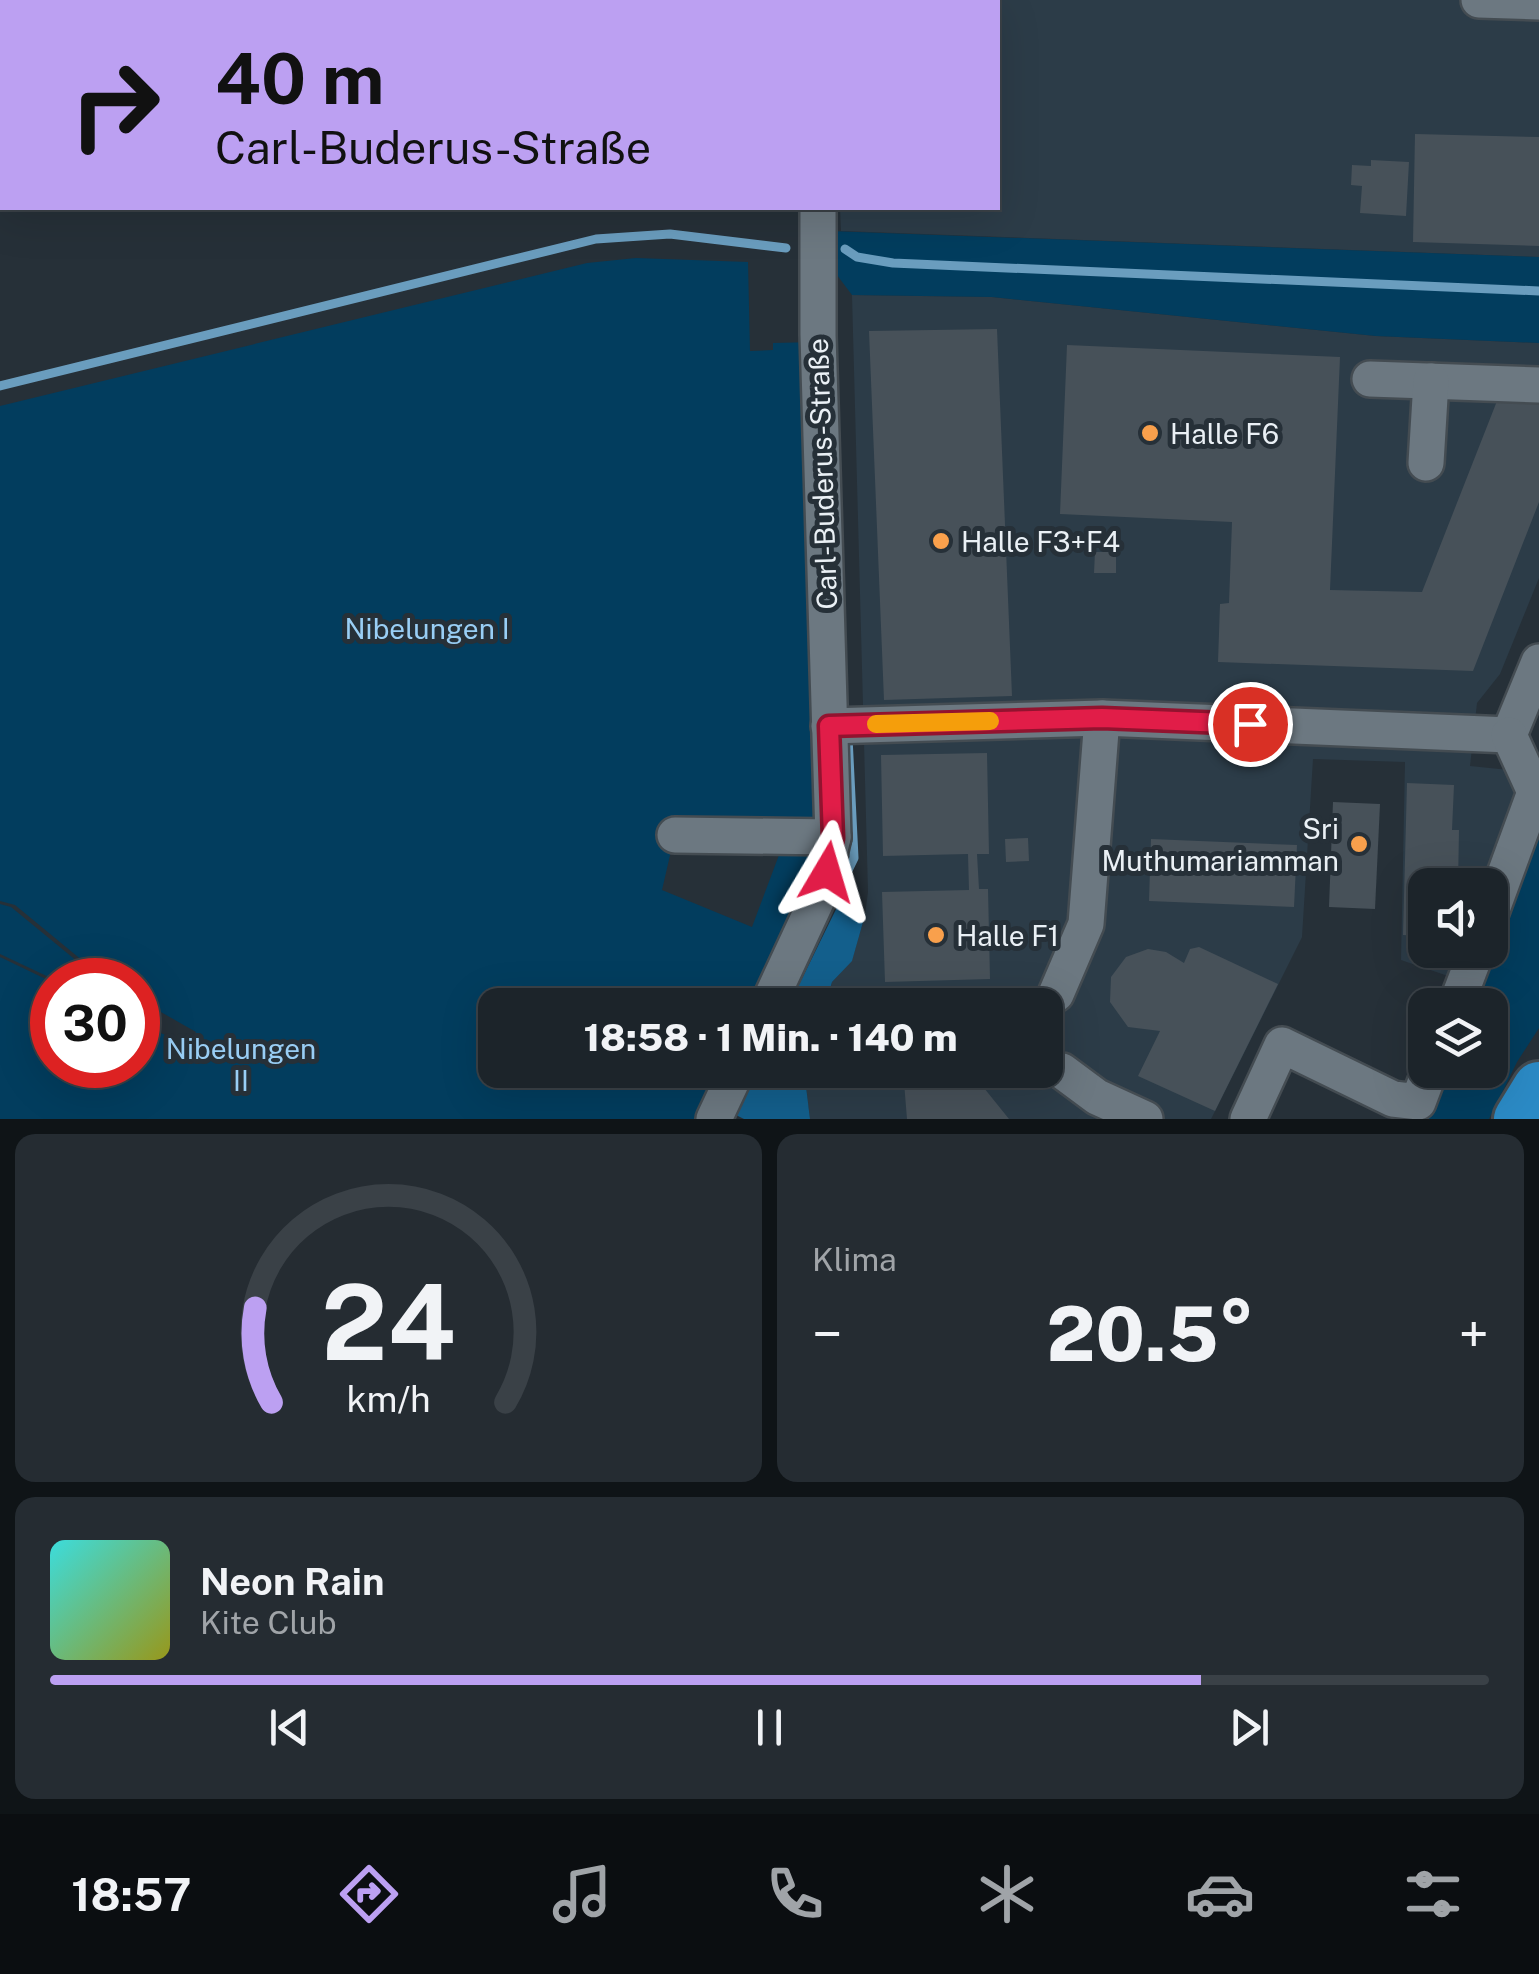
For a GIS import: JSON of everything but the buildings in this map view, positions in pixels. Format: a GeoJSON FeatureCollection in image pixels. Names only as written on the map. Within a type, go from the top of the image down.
{"type":"FeatureCollection","features":[{"type":"Feature","properties":{"kind":"highway"},"geometry":{"type":"LineString","coordinates":[[1520,1119],[1539,1088]]}},
{"type":"Feature","properties":{"kind":"street"},"geometry":{"type":"LineString","coordinates":[[1478,0],[1539,2]]}},
{"type":"Feature","properties":{"kind":"street","name":"Carl-Buderus-Straße"},"geometry":{"type":"LineString","coordinates":[[776,988],[820,893],[833,838],[818,215]]}},
{"type":"Feature","properties":{"kind":"street"},"geometry":{"type":"LineString","coordinates":[[1370,380],[1539,385]]}},
{"type":"Feature","properties":{"kind":"street"},"geometry":{"type":"LineString","coordinates":[[1426,463],[1432,382]]}},
{"type":"Feature","properties":{"kind":"street"},"geometry":{"type":"LineString","coordinates":[[1507,868],[1535,792],[1509,735],[1539,662]]}},
{"type":"Feature","properties":{"kind":"street"},"geometry":{"type":"LineString","coordinates":[[1059,988],[1086,924],[1102,718]]}},
{"type":"Feature","properties":{"kind":"street"},"geometry":{"type":"LineString","coordinates":[[829,726],[1102,718],[1509,735]]}},
{"type":"Feature","properties":{"kind":"street"},"geometry":{"type":"LineString","coordinates":[[675,835],[833,838]]}},
{"type":"Feature","properties":{"kind":"street"},"geometry":{"type":"LineString","coordinates":[[1248,1119],[1282,1046],[1393,1099],[1418,1102],[1423,1088]]}},
{"type":"Feature","properties":{"kind":"street"},"geometry":{"type":"LineString","coordinates":[[1063,1072],[1097,1098],[1145,1119]]}},
{"type":"Feature","properties":{"kind":"street"},"geometry":{"type":"LineString","coordinates":[[714,1119],[729,1088]]}},
{"type":"Feature","properties":{"kind":"shaded area"},"geometry":{"type":"Polygon","coordinates":[[[1000,0],[1539,0],[1539,257],[841,231],[840,210],[1000,210],[1000,0]]]}},
{"type":"Feature","properties":{"kind":"shaded area"},"geometry":{"type":"Polygon","coordinates":[[[852,295],[992,297],[1376,336],[1539,343],[1539,578],[1500,674],[1477,703],[1470,766],[1509,770],[1524,791],[1495,868],[1408,868],[1408,962],[1401,960],[1405,762],[1313,759],[1302,937],[1211,1119],[810,1119],[806,1088],[1063,1088],[1063,988],[830,988],[852,960],[868,892],[852,295]]]}},
{"type":"Feature","properties":{"kind":"shaded area"},"geometry":{"type":"Polygon","coordinates":[[[847,887],[865,915],[852,961],[830,988],[797,988],[847,887]]]}},
{"type":"Feature","properties":{"kind":"shaded area"},"geometry":{"type":"Polygon","coordinates":[[[1425,968],[1458,968],[1454,978],[1425,968]]]}},
{"type":"Feature","properties":{"kind":"shaded area"},"geometry":{"type":"Polygon","coordinates":[[[749,1088],[806,1088],[810,1119],[744,1119],[736,1115],[749,1088]]]}},
{"type":"Feature","properties":{"kind":"green space"},"geometry":{"type":"Polygon","coordinates":[[[830,231],[1539,257],[1539,343],[1376,336],[992,297],[852,295],[831,267],[830,231]]]}},
{"type":"Feature","properties":{"kind":"green space","name":"Nibelungen I"},"geometry":{"type":"Polygon","coordinates":[[[636,258],[748,262],[750,351],[773,350],[773,343],[817,342],[830,834],[770,988],[478,988],[478,1088],[724,1088],[709,1119],[0,1119],[0,957],[30,971],[30,1088],[160,1088],[160,1033],[188,1046],[196,1032],[160,1012],[160,958],[79,958],[15,905],[0,901],[0,406],[587,263],[636,258]],[[677,825],[662,890],[752,927],[782,847],[677,825]]]}},
{"type":"Feature","properties":{"kind":"green space"},"geometry":{"type":"Polygon","coordinates":[[[1539,825],[1539,1028],[1508,1080],[1508,988],[1475,988],[1483,968],[1508,968],[1508,904],[1539,825]]]}},
{"type":"Feature","properties":{"kind":"green space"},"geometry":{"type":"Polygon","coordinates":[[[0,904],[11,907],[73,958],[30,958],[30,968],[0,954],[0,904]]]}},
{"type":"Feature","properties":{"kind":"green space"},"geometry":{"type":"Polygon","coordinates":[[[1435,1088],[1504,1088],[1489,1119],[1422,1119],[1435,1088]]]}},
{"type":"Feature","properties":{"kind":"waterway"},"geometry":{"type":"LineString","coordinates":[[0,386],[596,239],[670,234],[786,248]]}},
{"type":"Feature","properties":{"kind":"waterway"},"geometry":{"type":"LineString","coordinates":[[845,249],[857,257],[893,263],[1539,291]]}},
{"type":"Feature","properties":{"kind":"waterway"},"geometry":{"type":"LineString","coordinates":[[834,899],[854,858],[848,737]]}},
{"type":"Feature","properties":{"kind":"slow traffic"},"geometry":{"type":"LineString","coordinates":[[876,724],[990,721]]}},
{"type":"Feature","properties":{"kind":"place","name":"Halle F6"},"geometry":{"type":"Point","coordinates":[1150,433]}},
{"type":"Feature","properties":{"kind":"place","name":"Halle F3+F4"},"geometry":{"type":"Point","coordinates":[941,541]}},
{"type":"Feature","properties":{"kind":"place","name":"Sri Muthumariamman"},"geometry":{"type":"Point","coordinates":[1359,844]}},
{"type":"Feature","properties":{"kind":"place","name":"Halle F1"},"geometry":{"type":"Point","coordinates":[936,935]}},
{"type":"Feature","properties":{"kind":"route"},"geometry":{"type":"LineString","coordinates":[[827,872],[833,838],[829,726],[1102,718],[1250,724]]}},
{"type":"Feature","properties":{"kind":"park label","name":"Nibelungen II"},"geometry":{"type":"Point","coordinates":[241,1064]}}]}
